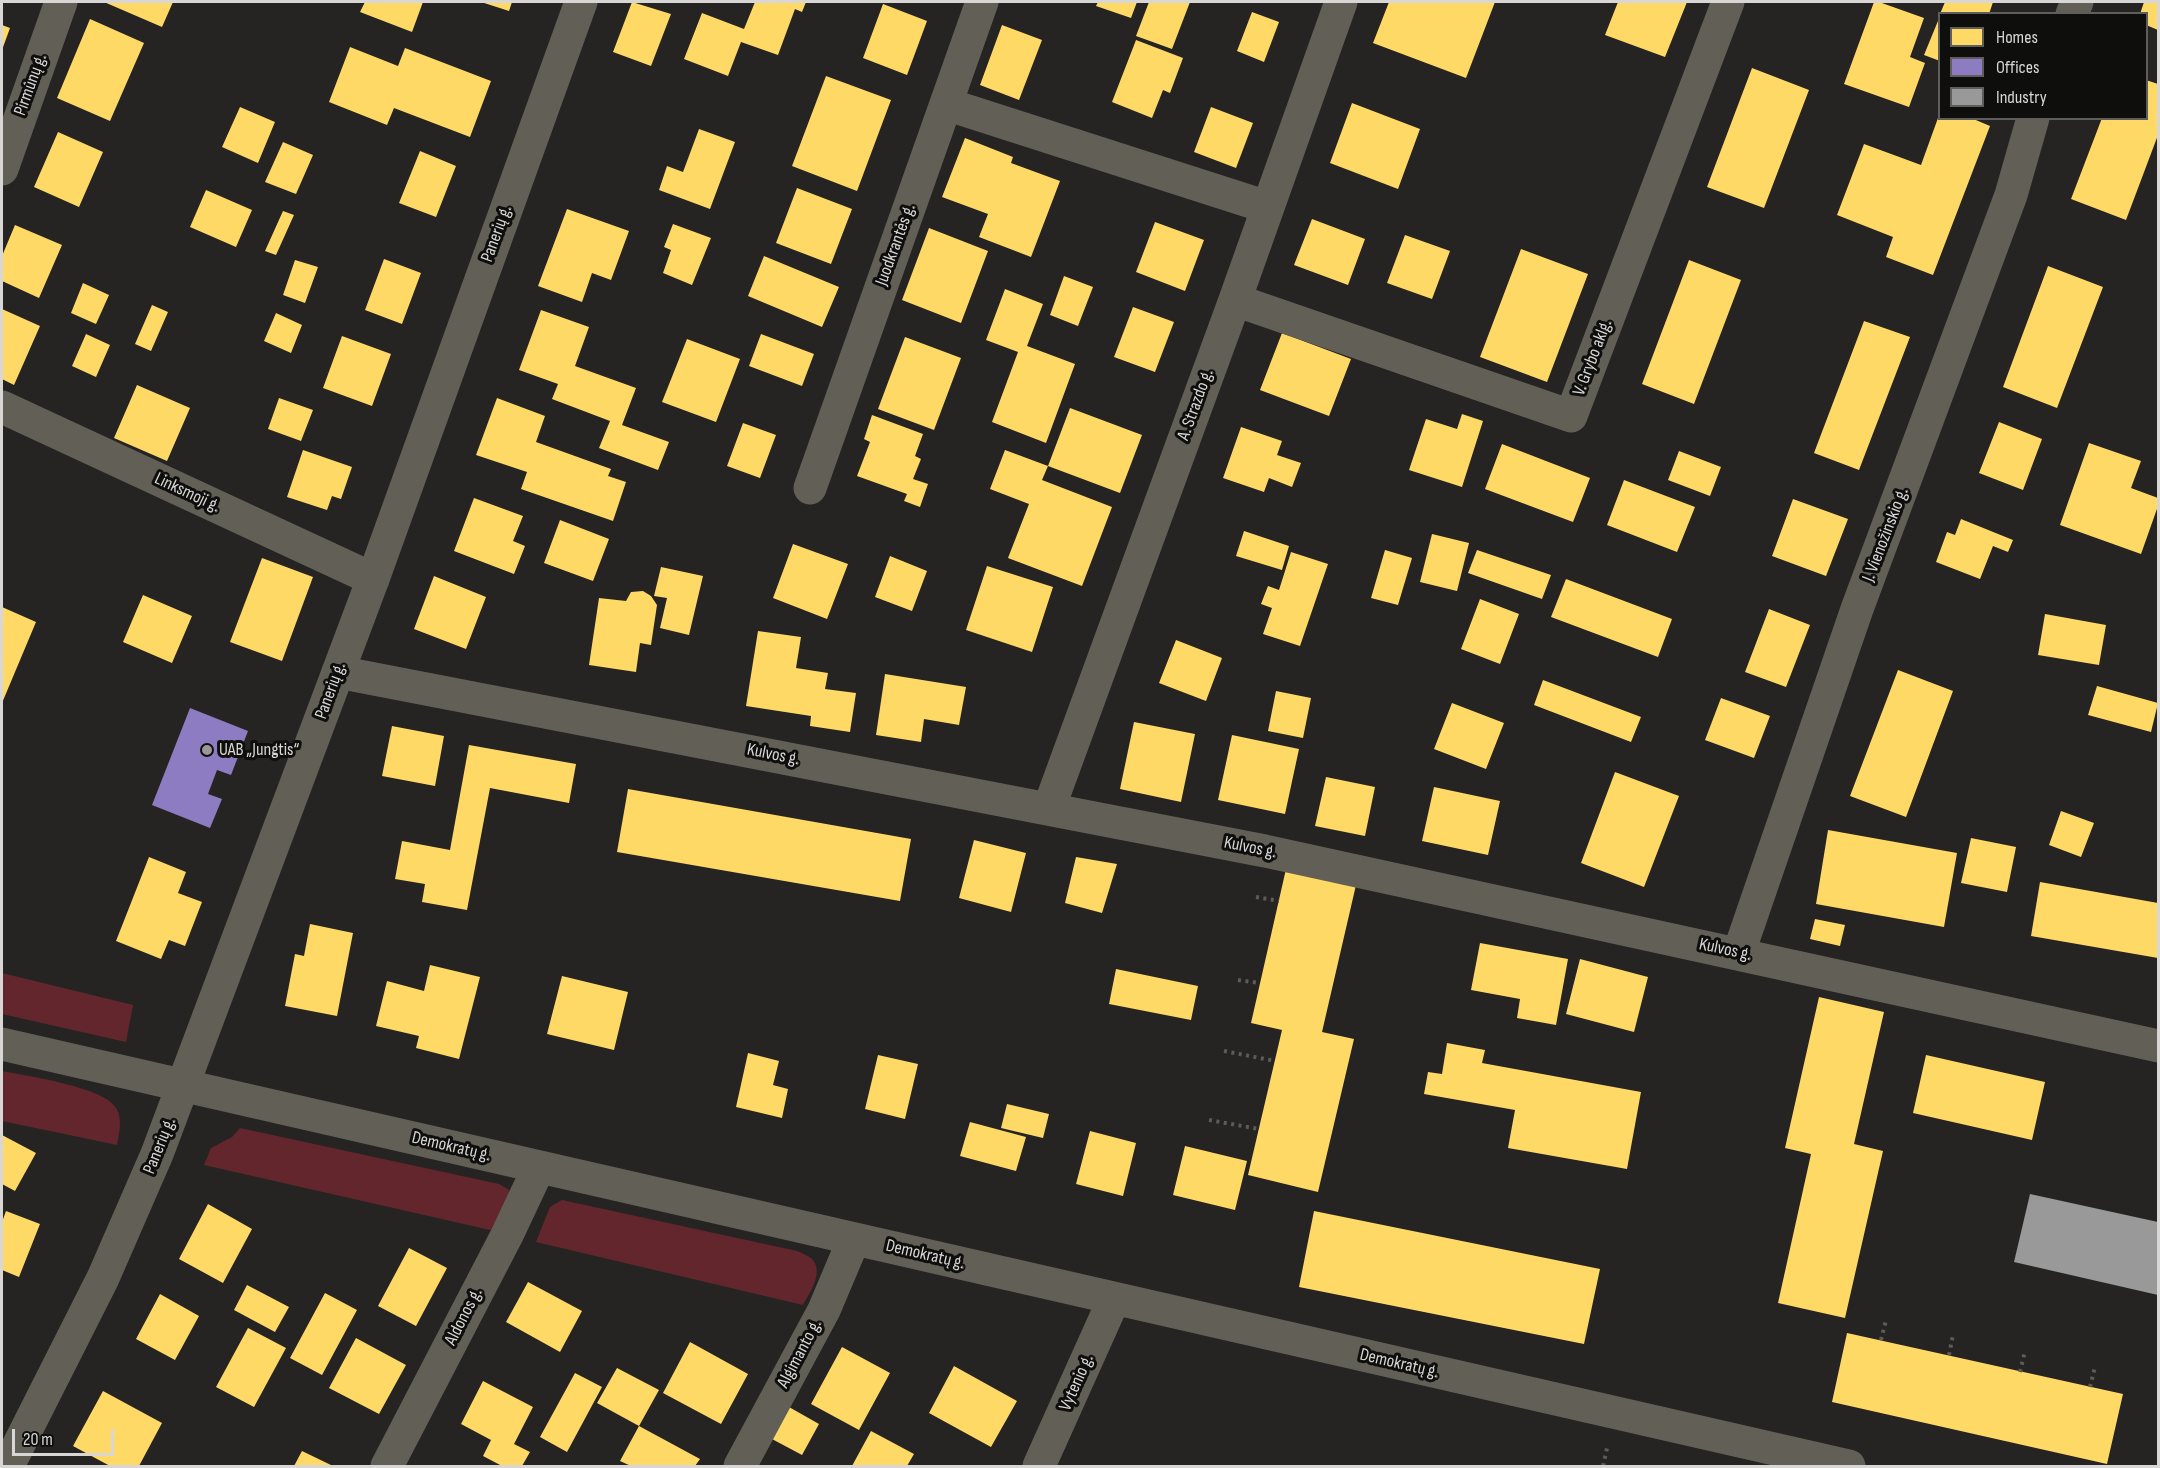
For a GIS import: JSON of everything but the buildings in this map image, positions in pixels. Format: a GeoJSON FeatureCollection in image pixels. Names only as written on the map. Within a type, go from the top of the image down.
{"type":"FeatureCollection","features":[{"type":"Feature","properties":{"kind":"street","name":"Pirmūnų g."},"geometry":{"type":"LineString","coordinates":[[2,169],[61,2]]}},
{"type":"Feature","properties":{"kind":"street","name":"Panerių g."},"geometry":{"type":"LineString","coordinates":[[8,1467],[104,1278],[157,1154],[373,579],[580,2]]}},
{"type":"Feature","properties":{"kind":"street","name":"Juodkrantės g."},"geometry":{"type":"LineString","coordinates":[[810,488],[982,2]]}},
{"type":"Feature","properties":{"kind":"street","name":"A. Strazdo g."},"geometry":{"type":"LineString","coordinates":[[1049,808],[1235,300],[1341,2]]}},
{"type":"Feature","properties":{"kind":"street","name":"V. Grybo aklg."},"geometry":{"type":"LineString","coordinates":[[1235,300],[1571,416],[1728,2]]}},
{"type":"Feature","properties":{"kind":"street"},"geometry":{"type":"LineString","coordinates":[[946,104],[1267,207]]}},
{"type":"Feature","properties":{"kind":"street","name":"J. Vienožinskio g."},"geometry":{"type":"LineString","coordinates":[[1739,952],[1857,609],[2011,195],[2032,120]]}},
{"type":"Feature","properties":{"kind":"street","name":"Linksmoji g."},"geometry":{"type":"LineString","coordinates":[[2,407],[373,579]]}},
{"type":"Feature","properties":{"kind":"street","name":"Kulvos g."},"geometry":{"type":"LineString","coordinates":[[338,672],[1265,850],[1739,952],[2158,1046]]}},
{"type":"Feature","properties":{"kind":"street","name":"Demokratų g."},"geometry":{"type":"LineString","coordinates":[[2,1044],[1848,1467]]}},
{"type":"Feature","properties":{"kind":"street","name":"Aldonos g."},"geometry":{"type":"LineString","coordinates":[[387,1467],[507,1235],[539,1167]]}},
{"type":"Feature","properties":{"kind":"street","name":"Algimanto g."},"geometry":{"type":"LineString","coordinates":[[740,1467],[824,1310],[854,1239]]}},
{"type":"Feature","properties":{"kind":"street","name":"Vytenio g."},"geometry":{"type":"LineString","coordinates":[[1039,1467],[1114,1299]]}},
{"type":"Feature","properties":{"kind":"path"},"geometry":{"type":"LineString","coordinates":[[1256,897],[1279,901]]}},
{"type":"Feature","properties":{"kind":"path"},"geometry":{"type":"LineString","coordinates":[[1238,980],[1260,983]]}},
{"type":"Feature","properties":{"kind":"path"},"geometry":{"type":"LineString","coordinates":[[1224,1051],[1275,1061]]}},
{"type":"Feature","properties":{"kind":"path"},"geometry":{"type":"LineString","coordinates":[[1209,1120],[1259,1129]]}},
{"type":"Feature","properties":{"kind":"path"},"geometry":{"type":"LineString","coordinates":[[1881,1340],[1886,1320]]}},
{"type":"Feature","properties":{"kind":"path"},"geometry":{"type":"LineString","coordinates":[[1949,1355],[1953,1335]]}},
{"type":"Feature","properties":{"kind":"path"},"geometry":{"type":"LineString","coordinates":[[2020,1371],[2025,1351]]}},
{"type":"Feature","properties":{"kind":"path"},"geometry":{"type":"LineString","coordinates":[[2090,1387],[2095,1367]]}},
{"type":"Feature","properties":{"kind":"shaded area"},"geometry":{"type":"Polygon","coordinates":[[[2,973],[133,1005],[126,1042],[2,1014],[2,973]]]}},
{"type":"Feature","properties":{"kind":"shaded area"},"geometry":{"type":"Polygon","coordinates":[[[2,1071],[81,1088],[109,1101],[116,1108],[119,1117],[117,1145],[2,1121],[2,1071]]]}},
{"type":"Feature","properties":{"kind":"shaded area"},"geometry":{"type":"Polygon","coordinates":[[[240,1128],[499,1184],[509,1190],[511,1204],[499,1232],[204,1165],[211,1148],[232,1137],[240,1128]]]}},
{"type":"Feature","properties":{"kind":"shaded area"},"geometry":{"type":"Polygon","coordinates":[[[562,1200],[797,1251],[811,1258],[815,1263],[817,1269],[815,1282],[803,1305],[536,1242],[550,1207],[562,1200]]]}},
{"type":"Feature","properties":{"kind":"place","name":"UAB „Jungtis“"},"geometry":{"type":"Point","coordinates":[207,750]}}]}
